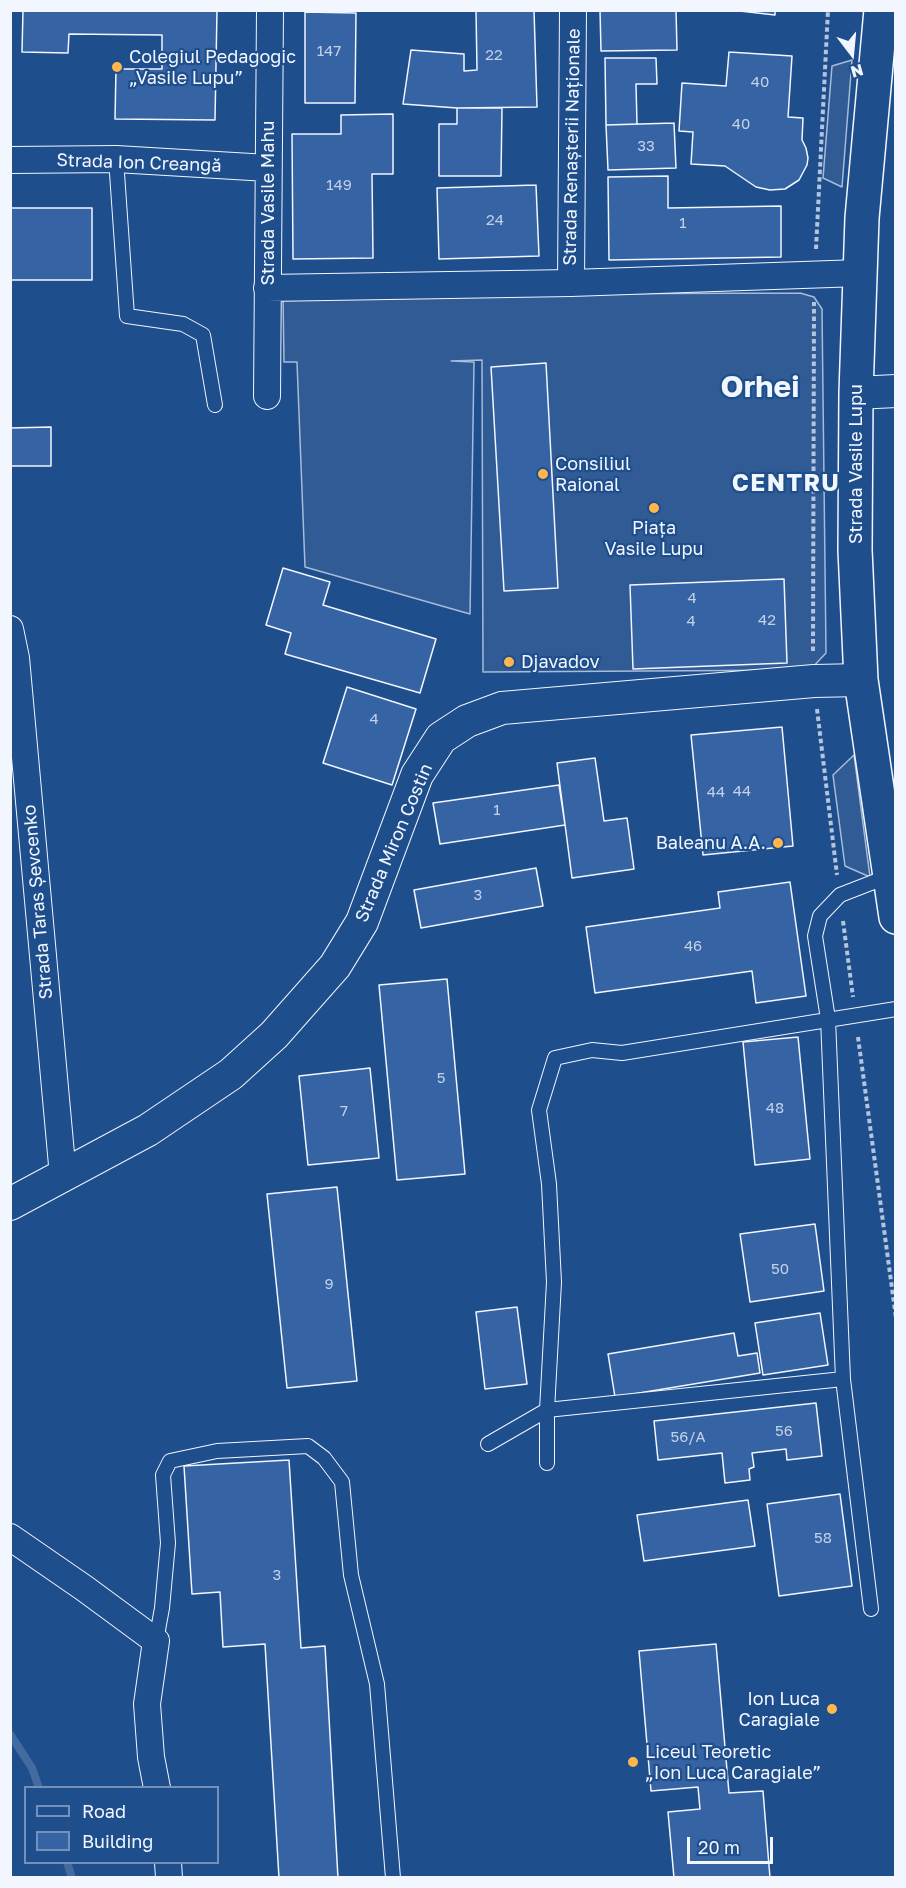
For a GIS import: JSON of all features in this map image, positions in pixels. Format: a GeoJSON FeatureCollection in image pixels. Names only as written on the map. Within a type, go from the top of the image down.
{"type":"FeatureCollection","features":[{"type":"Feature","properties":{"kind":"main road","name":"Strada Vasile Lupu"},"geometry":{"type":"LineString","coordinates":[[881,10],[867,149],[860,273],[856,393],[855,550],[861,680],[896,917]]}},
{"type":"Feature","properties":{"kind":"street","name":"Strada Vasile Mahu"},"geometry":{"type":"LineString","coordinates":[[267,396],[270,10]]}},
{"type":"Feature","properties":{"kind":"street","name":"Strada Renașterii Naționale"},"geometry":{"type":"LineString","coordinates":[[571,283],[573,10]]}},
{"type":"Feature","properties":{"kind":"street","name":"Strada Ion Creangă"},"geometry":{"type":"LineString","coordinates":[[10,160],[116,159],[268,168]]}},
{"type":"Feature","properties":{"kind":"street"},"geometry":{"type":"LineString","coordinates":[[267,288],[571,283],[860,273]]}},
{"type":"Feature","properties":{"kind":"street"},"geometry":{"type":"LineString","coordinates":[[856,393],[896,391]]}},
{"type":"Feature","properties":{"kind":"street","name":"Strada Taras Șevcenko"},"geometry":{"type":"LineString","coordinates":[[10,629],[16,658],[63,1176]]}},
{"type":"Feature","properties":{"kind":"street","name":"Strada Miron Costin"},"geometry":{"type":"LineString","coordinates":[[10,1204],[148,1130],[231,1074],[274,1035],[335,966],[362,922],[417,775],[441,738],[467,721],[502,708],[802,682],[861,680]]}},
{"type":"Feature","properties":{"kind":"street"},"geometry":{"type":"LineString","coordinates":[[10,1537],[156,1641],[147,1704],[151,1757],[157,1786]]}},
{"type":"Feature","properties":{"kind":"lane"},"geometry":{"type":"LineString","coordinates":[[116,159],[127,316],[183,324],[203,335],[215,405]]}},
{"type":"Feature","properties":{"kind":"lane"},"geometry":{"type":"LineString","coordinates":[[871,1609],[843,1379],[828,1019],[816,936],[820,916],[840,895],[890,876]]}},
{"type":"Feature","properties":{"kind":"lane"},"geometry":{"type":"LineString","coordinates":[[547,1462],[547,1410],[555,1282],[549,1184],[539,1110],[555,1058],[592,1050],[622,1053],[896,1009]]}},
{"type":"Feature","properties":{"kind":"lane"},"geometry":{"type":"LineString","coordinates":[[488,1444],[547,1410],[843,1379]]}},
{"type":"Feature","properties":{"kind":"lane"},"geometry":{"type":"LineString","coordinates":[[156,1641],[162,1608],[168,1542],[163,1475],[170,1461],[217,1451],[308,1446],[324,1458],[342,1482],[351,1575],[377,1684],[393,1878]]}},
{"type":"Feature","properties":{"kind":"shaded area"},"geometry":{"type":"Polygon","coordinates":[[[852,60],[842,187],[823,178],[832,66],[852,60]]]}},
{"type":"Feature","properties":{"kind":"shaded area","name":"Piața Vasile Lupu"},"geometry":{"type":"Polygon","coordinates":[[[800,293],[814,297],[822,309],[826,653],[810,670],[483,672],[482,360],[451,361],[474,362],[470,614],[305,567],[297,362],[284,362],[283,295],[800,293]]]}},
{"type":"Feature","properties":{"kind":"shaded area"},"geometry":{"type":"Polygon","coordinates":[[[854,755],[870,877],[845,866],[833,775],[854,755]]]}},
{"type":"Feature","properties":{"kind":"building"},"geometry":{"type":"Polygon","coordinates":[[[23,10],[217,10],[215,120],[115,119],[116,69],[162,69],[162,35],[69,34],[68,53],[22,52],[23,10]]]}},
{"type":"Feature","properties":{"kind":"building"},"geometry":{"type":"Polygon","coordinates":[[[476,10],[534,10],[537,107],[457,108],[403,104],[411,50],[464,54],[464,71],[477,70],[476,10]]]}},
{"type":"Feature","properties":{"kind":"building"},"geometry":{"type":"Polygon","coordinates":[[[600,10],[676,10],[677,50],[601,51],[600,10]]]}},
{"type":"Feature","properties":{"kind":"building"},"geometry":{"type":"Polygon","coordinates":[[[731,10],[775,10],[775,15],[731,10]]]}},
{"type":"Feature","properties":{"kind":"building"},"geometry":{"type":"Polygon","coordinates":[[[305,12],[356,13],[355,103],[305,103],[305,12]]]}},
{"type":"Feature","properties":{"kind":"building"},"geometry":{"type":"Polygon","coordinates":[[[729,52],[792,56],[788,117],[803,118],[802,140],[808,158],[799,180],[785,189],[770,190],[756,187],[725,166],[691,164],[693,132],[679,131],[682,83],[726,86],[729,52]]]}},
{"type":"Feature","properties":{"kind":"building"},"geometry":{"type":"Polygon","coordinates":[[[605,58],[656,58],[657,84],[636,84],[637,124],[606,125],[605,58]]]}},
{"type":"Feature","properties":{"kind":"building"},"geometry":{"type":"Polygon","coordinates":[[[457,108],[502,108],[501,176],[439,176],[439,124],[457,124],[457,108]]]}},
{"type":"Feature","properties":{"kind":"building"},"geometry":{"type":"Polygon","coordinates":[[[393,114],[393,174],[372,174],[373,258],[293,259],[292,134],[341,134],[341,115],[393,114]]]}},
{"type":"Feature","properties":{"kind":"building"},"geometry":{"type":"Polygon","coordinates":[[[674,123],[676,168],[608,170],[606,125],[674,123]]]}},
{"type":"Feature","properties":{"kind":"building"},"geometry":{"type":"Polygon","coordinates":[[[668,176],[668,208],[781,206],[781,257],[609,260],[608,177],[668,176]]]}},
{"type":"Feature","properties":{"kind":"building"},"geometry":{"type":"Polygon","coordinates":[[[536,185],[539,256],[439,259],[437,188],[536,185]]]}},
{"type":"Feature","properties":{"kind":"building"},"geometry":{"type":"Polygon","coordinates":[[[10,208],[92,208],[92,280],[10,280],[10,208]]]}},
{"type":"Feature","properties":{"kind":"building"},"geometry":{"type":"Polygon","coordinates":[[[546,363],[558,588],[504,591],[491,367],[546,363]]]}},
{"type":"Feature","properties":{"kind":"building"},"geometry":{"type":"Polygon","coordinates":[[[51,427],[51,466],[10,466],[10,428],[51,427]]]}},
{"type":"Feature","properties":{"kind":"building"},"geometry":{"type":"Polygon","coordinates":[[[283,568],[330,582],[323,605],[436,639],[420,693],[285,654],[291,633],[266,625],[283,568]]]}},
{"type":"Feature","properties":{"kind":"building"},"geometry":{"type":"Polygon","coordinates":[[[784,579],[787,663],[633,669],[630,585],[784,579]]]}},
{"type":"Feature","properties":{"kind":"building"},"geometry":{"type":"Polygon","coordinates":[[[347,687],[416,709],[392,785],[323,763],[347,687]]]}},
{"type":"Feature","properties":{"kind":"building"},"geometry":{"type":"Polygon","coordinates":[[[782,727],[793,846],[703,855],[691,735],[782,727]]]}},
{"type":"Feature","properties":{"kind":"building"},"geometry":{"type":"Polygon","coordinates":[[[595,758],[604,821],[627,818],[634,869],[572,878],[557,763],[595,758]]]}},
{"type":"Feature","properties":{"kind":"building"},"geometry":{"type":"Polygon","coordinates":[[[559,785],[565,825],[440,844],[433,803],[559,785]]]}},
{"type":"Feature","properties":{"kind":"building"},"geometry":{"type":"Polygon","coordinates":[[[536,868],[543,906],[421,928],[414,890],[536,868]]]}},
{"type":"Feature","properties":{"kind":"building"},"geometry":{"type":"Polygon","coordinates":[[[790,882],[806,996],[756,1003],[752,971],[595,993],[586,927],[720,908],[718,892],[790,882]]]}},
{"type":"Feature","properties":{"kind":"building"},"geometry":{"type":"Polygon","coordinates":[[[447,979],[465,1174],[397,1180],[379,985],[447,979]]]}},
{"type":"Feature","properties":{"kind":"building"},"geometry":{"type":"Polygon","coordinates":[[[798,1037],[810,1159],[755,1165],[743,1042],[798,1037]]]}},
{"type":"Feature","properties":{"kind":"building"},"geometry":{"type":"Polygon","coordinates":[[[370,1068],[379,1158],[308,1165],[299,1076],[370,1068]]]}},
{"type":"Feature","properties":{"kind":"building"},"geometry":{"type":"Polygon","coordinates":[[[337,1187],[357,1381],[287,1388],[267,1194],[337,1187]]]}},
{"type":"Feature","properties":{"kind":"building"},"geometry":{"type":"Polygon","coordinates":[[[815,1224],[824,1291],[750,1302],[740,1234],[815,1224]]]}},
{"type":"Feature","properties":{"kind":"building"},"geometry":{"type":"Polygon","coordinates":[[[517,1307],[527,1384],[485,1389],[476,1312],[517,1307]]]}},
{"type":"Feature","properties":{"kind":"building"},"geometry":{"type":"Polygon","coordinates":[[[820,1313],[828,1365],[763,1375],[755,1323],[820,1313]]]}},
{"type":"Feature","properties":{"kind":"building"},"geometry":{"type":"Polygon","coordinates":[[[734,1333],[738,1356],[757,1353],[760,1373],[615,1397],[608,1354],[734,1333]]]}},
{"type":"Feature","properties":{"kind":"building"},"geometry":{"type":"Polygon","coordinates":[[[816,1403],[822,1456],[787,1460],[786,1449],[752,1453],[754,1467],[749,1469],[750,1480],[725,1483],[722,1453],[658,1460],[654,1421],[816,1403]]]}},
{"type":"Feature","properties":{"kind":"building"},"geometry":{"type":"Polygon","coordinates":[[[289,1460],[301,1648],[325,1646],[338,1878],[279,1878],[265,1644],[223,1647],[220,1592],[192,1594],[184,1466],[289,1460]]]}},
{"type":"Feature","properties":{"kind":"building"},"geometry":{"type":"Polygon","coordinates":[[[840,1494],[852,1586],[779,1596],[767,1504],[840,1494]]]}},
{"type":"Feature","properties":{"kind":"building"},"geometry":{"type":"Polygon","coordinates":[[[748,1500],[755,1546],[644,1561],[637,1515],[748,1500]]]}},
{"type":"Feature","properties":{"kind":"building"},"geometry":{"type":"Polygon","coordinates":[[[716,1644],[729,1793],[763,1791],[770,1878],[674,1878],[668,1812],[700,1809],[698,1787],[651,1791],[639,1651],[716,1644]]]}},
{"type":"Feature","properties":{"kind":"waterway"},"geometry":{"type":"LineString","coordinates":[[10,1734],[32,1768],[38,1786]]}},
{"type":"Feature","properties":{"kind":"waterway"},"geometry":{"type":"LineString","coordinates":[[68,1864],[72,1878]]}},
{"type":"Feature","properties":{"kind":"place","name":"Colegiul Pedagogic „Vasile Lupu”"},"geometry":{"type":"Point","coordinates":[117,67]}},
{"type":"Feature","properties":{"kind":"place","name":"Consiliul Raional"},"geometry":{"type":"Point","coordinates":[543,474]}},
{"type":"Feature","properties":{"kind":"place","name":"Piața Vasile Lupu"},"geometry":{"type":"Point","coordinates":[654,508]}},
{"type":"Feature","properties":{"kind":"place","name":"Djavadov"},"geometry":{"type":"Point","coordinates":[509,662]}},
{"type":"Feature","properties":{"kind":"place","name":"Baleanu A.A."},"geometry":{"type":"Point","coordinates":[778,843]}},
{"type":"Feature","properties":{"kind":"place","name":"Ion Luca Caragiale"},"geometry":{"type":"Point","coordinates":[832,1709]}},
{"type":"Feature","properties":{"kind":"place","name":"Liceul Teoretic „Ion Luca Caragiale”"},"geometry":{"type":"Point","coordinates":[633,1762]}},
{"type":"Feature","properties":{"kind":"district","name":"Orhei"},"geometry":{"type":"Point","coordinates":[760,387]}},
{"type":"Feature","properties":{"kind":"district","name":"CENTRU"},"geometry":{"type":"Point","coordinates":[786,483]}}]}
